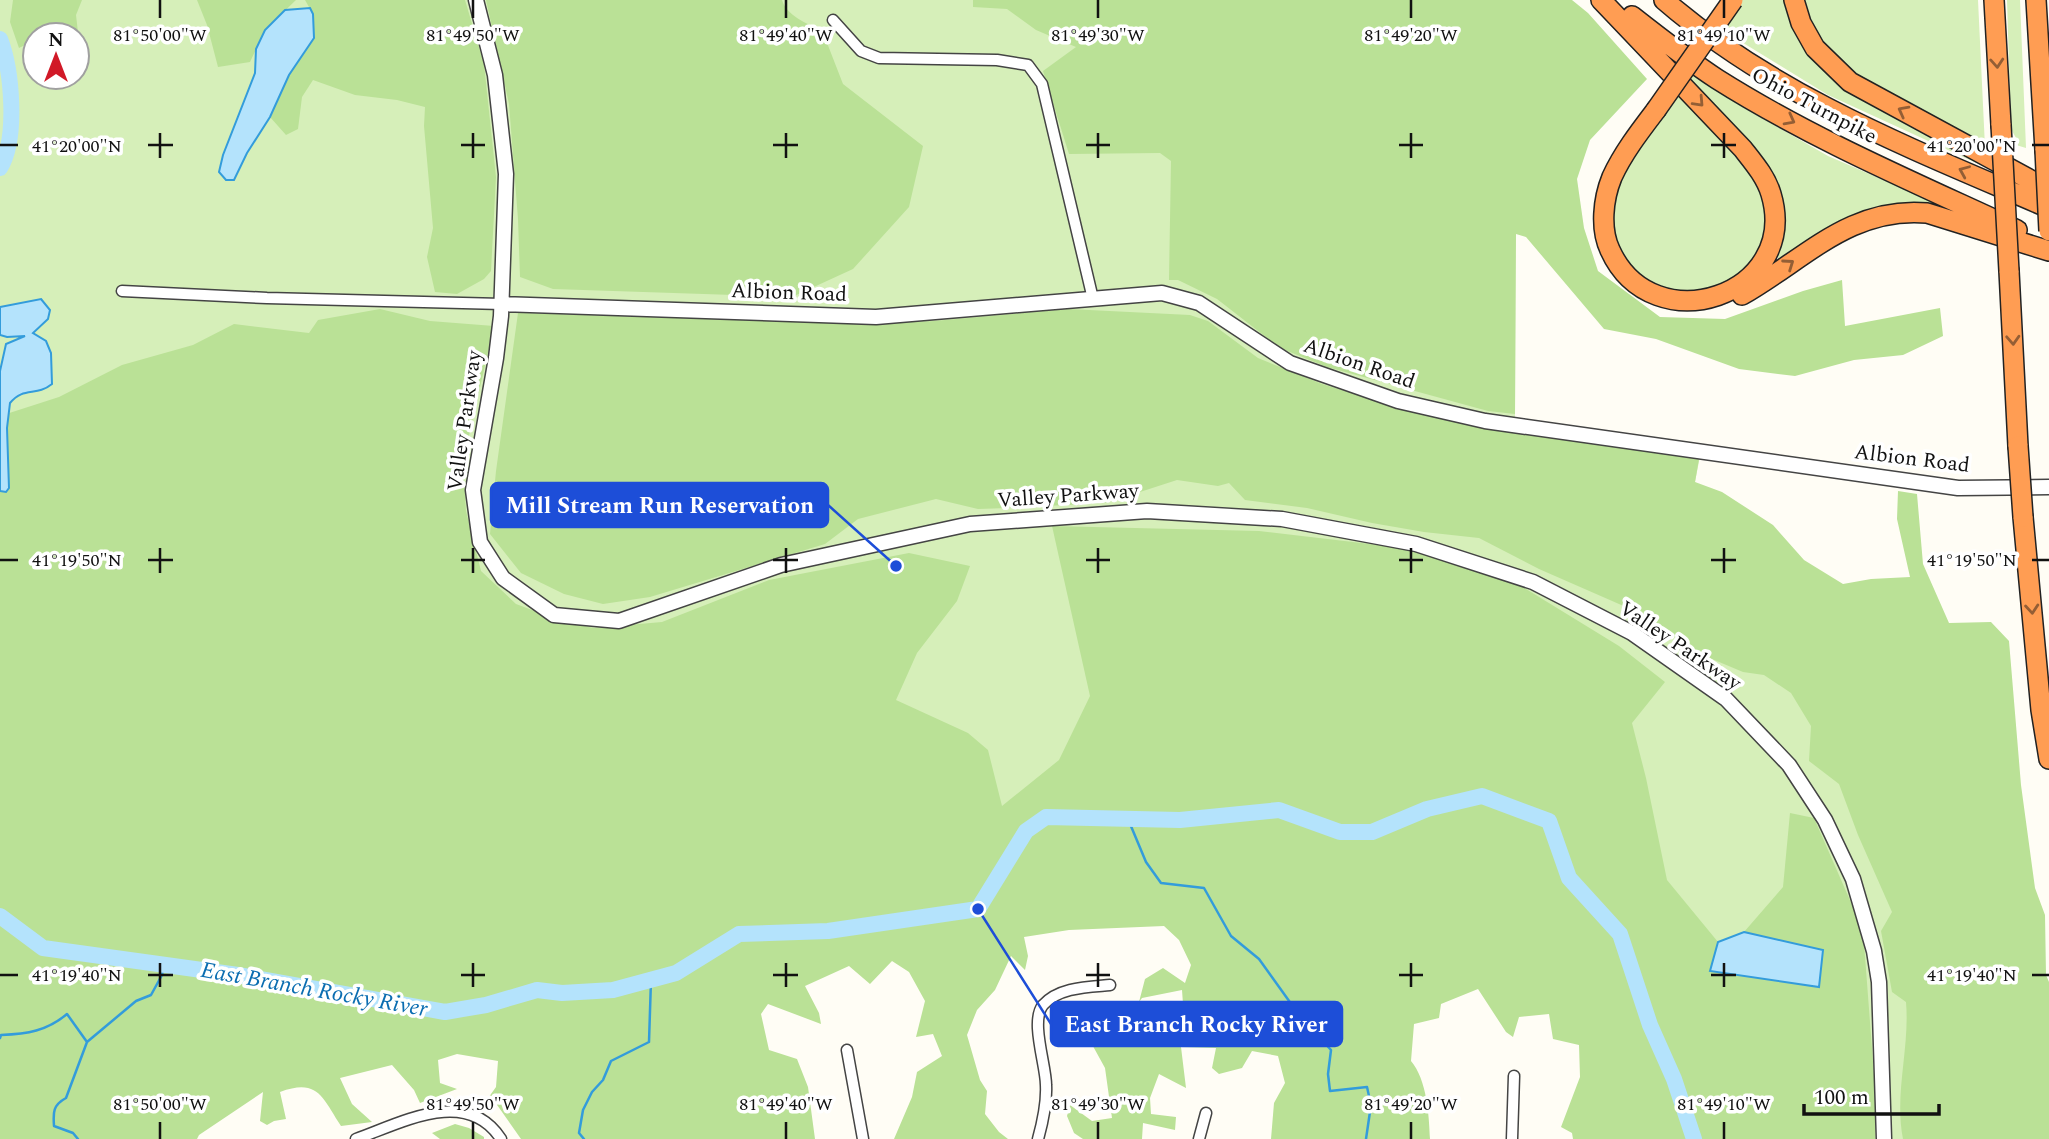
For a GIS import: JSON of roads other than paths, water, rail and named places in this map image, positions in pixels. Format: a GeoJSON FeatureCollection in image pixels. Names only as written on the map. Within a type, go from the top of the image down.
{"type":"FeatureCollection","features":[{"type":"Feature","properties":{"kind":"highway"},"geometry":{"type":"LineString","coordinates":[[1601,0],[1743,149],[1760,170],[1770,191],[1774,206],[1773,232],[1762,262],[1740,287],[1702,301],[1666,299],[1628,277],[1616,263],[1607,244],[1604,214],[1611,179],[1653,108],[1724,0]]}},
{"type":"Feature","properties":{"kind":"highway","name":"Ohio Turnpike"},"geometry":{"type":"LineString","coordinates":[[1612,0],[1678,51],[1756,103],[1844,149],[2049,244]]}},
{"type":"Feature","properties":{"kind":"highway","name":"Ohio Turnpike"},"geometry":{"type":"LineString","coordinates":[[1664,0],[1759,71],[1853,123],[2049,208]]}},
{"type":"Feature","properties":{"kind":"highway"},"geometry":{"type":"LineString","coordinates":[[1733,0],[1653,108],[1622,143],[1601,181],[1595,204],[1595,228],[1601,251],[1618,279],[1642,298],[1661,306],[1699,310],[1737,298],[1836,233],[1860,221],[1886,213],[1908,211],[1927,213],[2049,251]]}},
{"type":"Feature","properties":{"kind":"highway"},"geometry":{"type":"LineString","coordinates":[[1794,0],[1801,23],[1815,48],[1850,82],[2049,190]]}},
{"type":"Feature","properties":{"kind":"highway"},"geometry":{"type":"LineString","coordinates":[[1994,0],[2018,446],[2041,709],[2049,759]]}},
{"type":"Feature","properties":{"kind":"highway"},"geometry":{"type":"LineString","coordinates":[[2036,0],[2049,231]]}},
{"type":"Feature","properties":{"kind":"street","name":"Valley Parkway"},"geometry":{"type":"LineString","coordinates":[[476,0],[495,75],[506,174],[502,304],[496,358],[473,490],[480,542],[503,578],[554,615],[619,621],[781,565],[970,524],[1147,511],[1282,519],[1416,544],[1533,582],[1632,633],[1726,699],[1789,765],[1825,820],[1853,878],[1874,951],[1879,982],[1884,1139]]}},
{"type":"Feature","properties":{"kind":"street"},"geometry":{"type":"LineString","coordinates":[[833,20],[861,51],[879,58],[922,61],[997,60],[1028,65],[1042,84],[1093,299]]}},
{"type":"Feature","properties":{"kind":"street"},"geometry":{"type":"LineString","coordinates":[[122,291],[502,304]]}},
{"type":"Feature","properties":{"kind":"street","name":"Albion Road"},"geometry":{"type":"LineString","coordinates":[[502,304],[876,317],[1162,293],[1199,303],[1290,363],[1398,401],[1485,421],[1958,488],[2049,487]]}},
{"type":"Feature","properties":{"kind":"street"},"geometry":{"type":"LineString","coordinates":[[1038,1139],[1045,1115],[1046,1084],[1037,1022],[1041,1007],[1054,995],[1068,990],[1110,985]]}},
{"type":"Feature","properties":{"kind":"street"},"geometry":{"type":"LineString","coordinates":[[847,1050],[863,1139]]}},
{"type":"Feature","properties":{"kind":"street"},"geometry":{"type":"LineString","coordinates":[[1512,1139],[1514,1076]]}},
{"type":"Feature","properties":{"kind":"street"},"geometry":{"type":"LineString","coordinates":[[356,1139],[431,1113],[454,1110],[476,1115],[495,1129],[501,1139]]}},
{"type":"Feature","properties":{"kind":"street"},"geometry":{"type":"LineString","coordinates":[[1199,1139],[1206,1113]]}},
{"type":"Feature","properties":{"kind":"water"},"geometry":{"type":"Polygon","coordinates":[[[310,8],[313,14],[314,38],[289,75],[270,117],[247,153],[234,180],[226,180],[219,172],[223,155],[255,73],[256,49],[265,30],[285,10],[310,8]]]}},
{"type":"Feature","properties":{"kind":"water"},"geometry":{"type":"Polygon","coordinates":[[[41,299],[50,310],[48,319],[33,333],[46,341],[51,353],[52,384],[20,395],[10,403],[7,428],[9,488],[6,492],[0,491],[0,371],[6,344],[25,336],[0,335],[0,307],[41,299]]]}},
{"type":"Feature","properties":{"kind":"water"},"geometry":{"type":"Polygon","coordinates":[[[1744,932],[1823,950],[1819,987],[1710,971],[1718,942],[1744,932]]]}},
{"type":"Feature","properties":{"kind":"waterway","name":"East Branch Rocky River"},"geometry":{"type":"LineString","coordinates":[[0,39],[8,68],[11,104],[9,140],[0,168]]}},
{"type":"Feature","properties":{"kind":"waterway","name":"East Branch Rocky River"},"geometry":{"type":"LineString","coordinates":[[0,916],[43,948],[238,975],[445,1012],[486,1005],[537,990],[562,993],[613,990],[676,973],[739,934],[828,931],[978,909],[1026,831],[1046,817],[1180,820],[1279,810],[1340,832],[1372,832],[1427,809],[1482,796],[1549,821],[1569,878],[1620,934],[1650,1025],[1674,1079],[1694,1139]]}},
{"type":"Feature","properties":{"kind":"waterway"},"geometry":{"type":"LineString","coordinates":[[1128,819],[1146,862],[1161,883],[1204,888],[1231,936],[1259,959],[1297,1012],[1331,1050],[1328,1074],[1330,1091],[1367,1087],[1371,1105],[1366,1139]]}},
{"type":"Feature","properties":{"kind":"waterway"},"geometry":{"type":"LineString","coordinates":[[0,1038],[1,1035],[44,1028],[67,1014],[87,1042],[136,1001],[151,995],[162,975],[164,965]]}},
{"type":"Feature","properties":{"kind":"waterway"},"geometry":{"type":"LineString","coordinates":[[584,1139],[579,1133],[583,1110],[592,1092],[603,1080],[611,1061],[649,1042],[651,980]]}},
{"type":"Feature","properties":{"kind":"waterway"},"geometry":{"type":"LineString","coordinates":[[78,1139],[73,1133],[54,1126],[54,1113],[58,1103],[66,1098],[87,1042]]}},
{"type":"Feature","properties":{"kind":"place","name":"Mill Stream Run Reservation"},"geometry":{"type":"Point","coordinates":[896,566]}},
{"type":"Feature","properties":{"kind":"place","name":"East Branch Rocky River"},"geometry":{"type":"Point","coordinates":[978,909]}}]}
